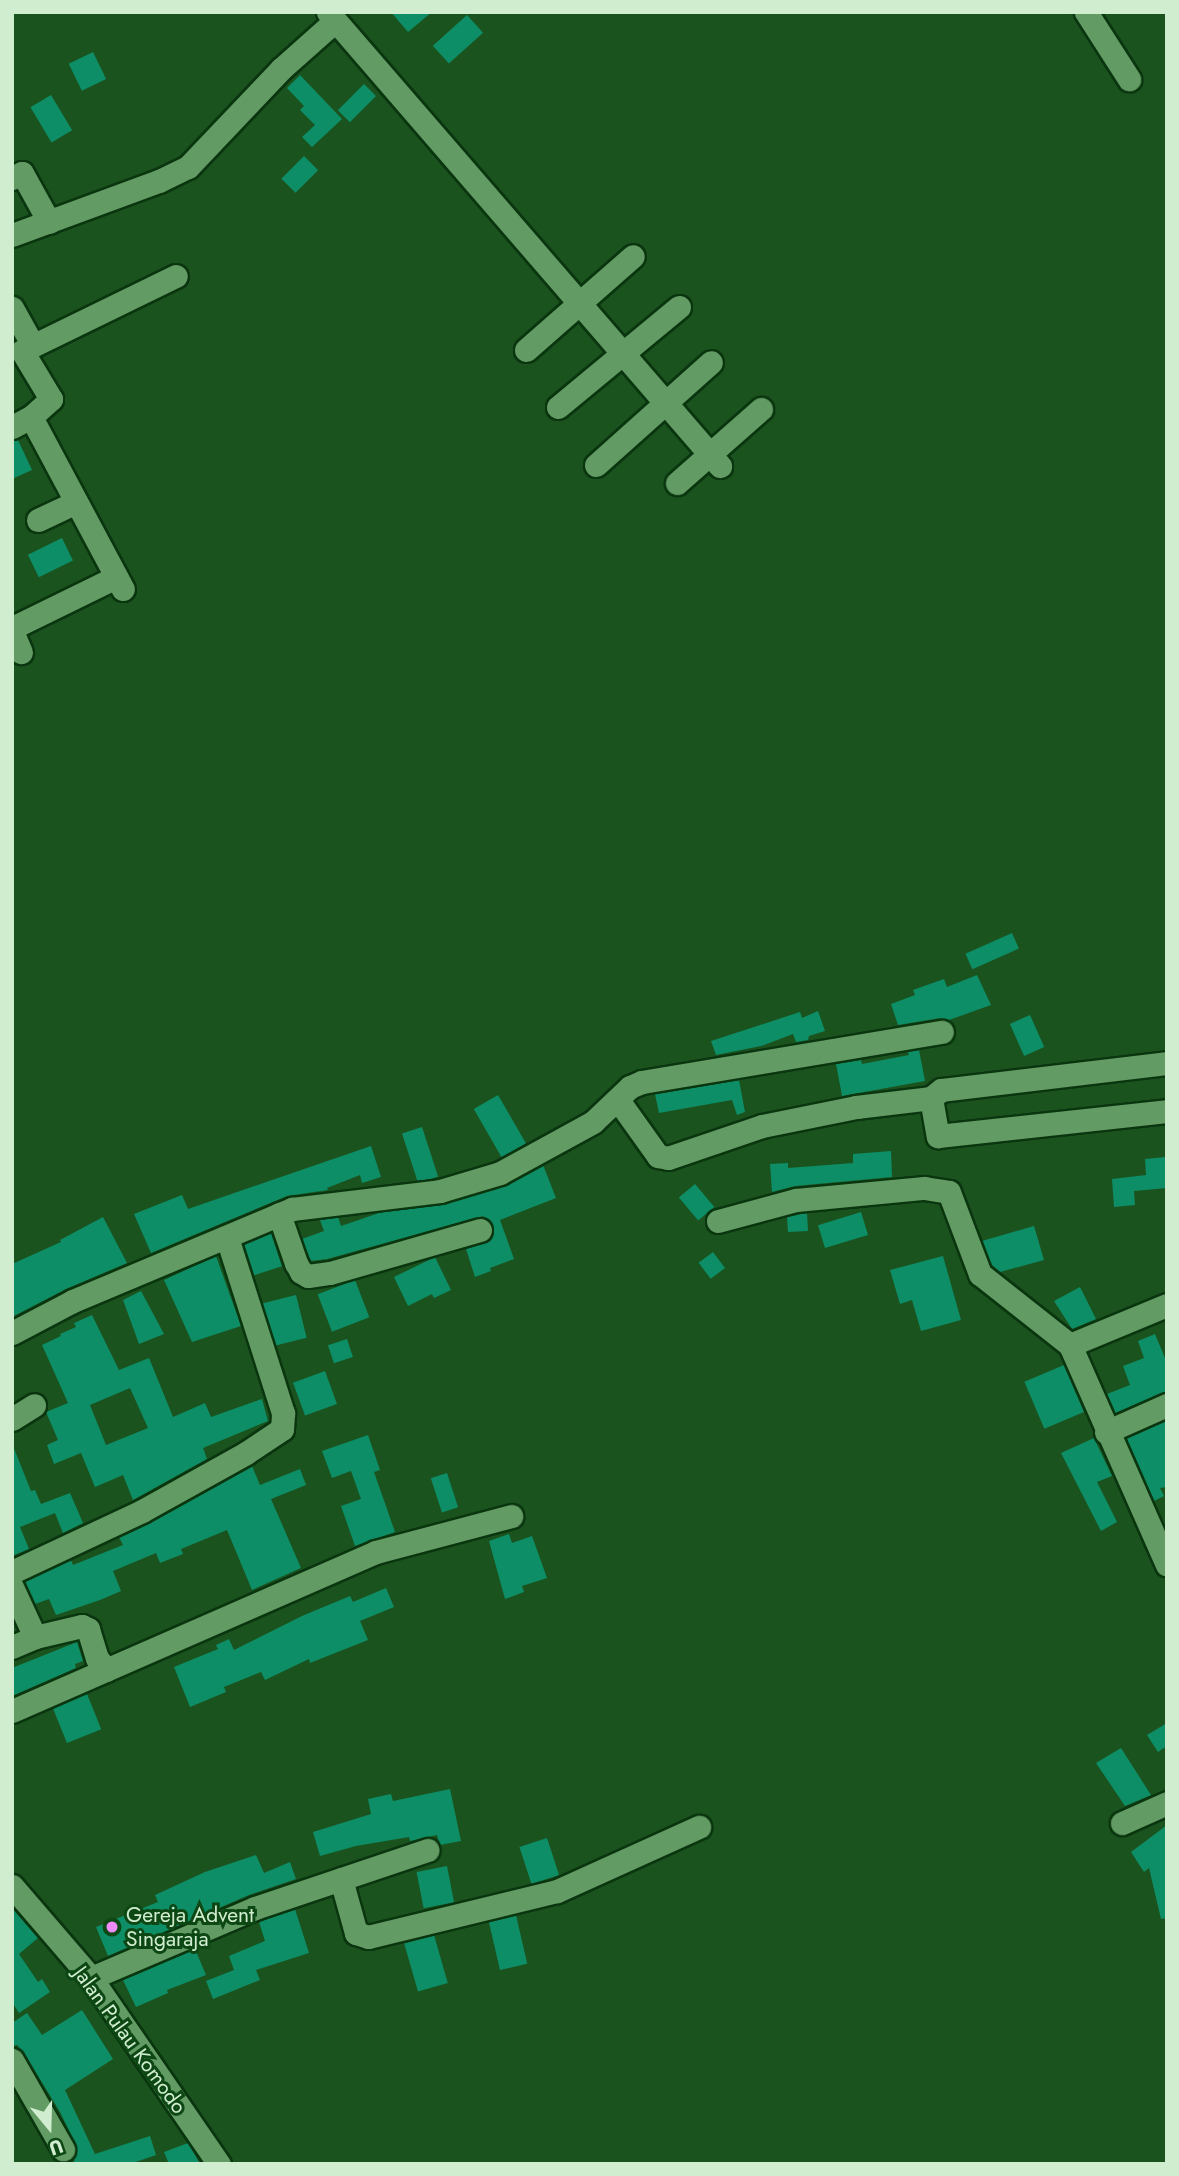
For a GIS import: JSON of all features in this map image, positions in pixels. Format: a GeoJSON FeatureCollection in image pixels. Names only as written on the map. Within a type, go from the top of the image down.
{"type":"FeatureCollection","features":[{"type":"Feature","properties":{"kind":"street"},"geometry":{"type":"LineString","coordinates":[[1086,12],[1129,79]]}},
{"type":"Feature","properties":{"kind":"street"},"geometry":{"type":"LineString","coordinates":[[12,235],[159,181],[188,167],[332,17],[715,460]]}},
{"type":"Feature","properties":{"kind":"street"},"geometry":{"type":"LineString","coordinates":[[12,178],[22,173],[49,222]]}},
{"type":"Feature","properties":{"kind":"street"},"geometry":{"type":"LineString","coordinates":[[526,350],[634,256]]}},
{"type":"Feature","properties":{"kind":"street"},"geometry":{"type":"LineString","coordinates":[[14,636],[119,583],[76,502],[22,422],[51,399],[22,351],[176,276]]}},
{"type":"Feature","properties":{"kind":"street"},"geometry":{"type":"LineString","coordinates":[[558,407],[678,307]]}},
{"type":"Feature","properties":{"kind":"street"},"geometry":{"type":"LineString","coordinates":[[12,308],[33,344]]}},
{"type":"Feature","properties":{"kind":"street"},"geometry":{"type":"LineString","coordinates":[[596,465],[711,362]]}},
{"type":"Feature","properties":{"kind":"street"},"geometry":{"type":"LineString","coordinates":[[677,483],[715,460],[761,409]]}},
{"type":"Feature","properties":{"kind":"street"},"geometry":{"type":"LineString","coordinates":[[38,520],[76,502]]}},
{"type":"Feature","properties":{"kind":"street"},"geometry":{"type":"LineString","coordinates":[[12,1333],[73,1301],[279,1214],[333,1202],[467,1185],[524,1161],[593,1122],[630,1087],[642,1082],[942,1032]]}},
{"type":"Feature","properties":{"kind":"street"},"geometry":{"type":"LineString","coordinates":[[618,1100],[658,1156],[668,1158],[762,1126],[856,1107],[931,1098],[942,1090],[1167,1063]]}},
{"type":"Feature","properties":{"kind":"street"},"geometry":{"type":"LineString","coordinates":[[931,1098],[938,1136],[1167,1111]]}},
{"type":"Feature","properties":{"kind":"street"},"geometry":{"type":"LineString","coordinates":[[718,1221],[796,1200],[925,1188],[949,1192],[980,1274],[998,1291],[1070,1345],[1105,1432],[1167,1565]]}},
{"type":"Feature","properties":{"kind":"street"},"geometry":{"type":"LineString","coordinates":[[279,1214],[296,1264],[301,1272],[309,1276],[330,1273],[480,1230]]}},
{"type":"Feature","properties":{"kind":"street"},"geometry":{"type":"LineString","coordinates":[[12,1572],[167,1498],[282,1429],[283,1413],[227,1238]]}},
{"type":"Feature","properties":{"kind":"street"},"geometry":{"type":"LineString","coordinates":[[1070,1345],[1167,1305]]}},
{"type":"Feature","properties":{"kind":"street"},"geometry":{"type":"LineString","coordinates":[[12,1419],[34,1405]]}},
{"type":"Feature","properties":{"kind":"street"},"geometry":{"type":"LineString","coordinates":[[1105,1432],[1167,1405]]}},
{"type":"Feature","properties":{"kind":"street"},"geometry":{"type":"LineString","coordinates":[[12,1711],[376,1552],[511,1516]]}},
{"type":"Feature","properties":{"kind":"street"},"geometry":{"type":"LineString","coordinates":[[12,1587],[35,1637]]}},
{"type":"Feature","properties":{"kind":"street"},"geometry":{"type":"LineString","coordinates":[[12,1647],[35,1637],[77,1626],[88,1629],[97,1658],[106,1670]]}},
{"type":"Feature","properties":{"kind":"street"},"geometry":{"type":"LineString","coordinates":[[1122,1824],[1167,1803]]}},
{"type":"Feature","properties":{"kind":"street"},"geometry":{"type":"LineString","coordinates":[[341,1879],[356,1933],[368,1937],[557,1891],[699,1827]]}},
{"type":"Feature","properties":{"kind":"street"},"geometry":{"type":"LineString","coordinates":[[91,1978],[255,1908],[427,1850]]}},
{"type":"Feature","properties":{"kind":"street","name":"Jalan Pulau Komodo"},"geometry":{"type":"LineString","coordinates":[[12,1886],[91,1978],[219,2164]]}},
{"type":"Feature","properties":{"kind":"street"},"geometry":{"type":"LineString","coordinates":[[12,2060],[63,2149]]}},
{"type":"Feature","properties":{"kind":"building"},"geometry":{"type":"Polygon","coordinates":[[[391,12],[432,12],[408,32],[391,12]]]}},
{"type":"Feature","properties":{"kind":"building"},"geometry":{"type":"Polygon","coordinates":[[[467,15],[483,33],[449,64],[433,46],[467,15]]]}},
{"type":"Feature","properties":{"kind":"building"},"geometry":{"type":"Polygon","coordinates":[[[93,52],[106,79],[82,91],[69,64],[93,52]]]}},
{"type":"Feature","properties":{"kind":"building"},"geometry":{"type":"Polygon","coordinates":[[[300,75],[342,119],[312,147],[302,137],[315,125],[300,110],[304,106],[287,88],[300,75]]]}},
{"type":"Feature","properties":{"kind":"building"},"geometry":{"type":"Polygon","coordinates":[[[364,84],[376,96],[350,122],[338,110],[364,84]]]}},
{"type":"Feature","properties":{"kind":"building"},"geometry":{"type":"Polygon","coordinates":[[[51,95],[72,130],[52,143],[30,107],[51,95]]]}},
{"type":"Feature","properties":{"kind":"building"},"geometry":{"type":"Polygon","coordinates":[[[304,156],[318,170],[296,193],[281,179],[304,156]]]}},
{"type":"Feature","properties":{"kind":"building"},"geometry":{"type":"Polygon","coordinates":[[[18,440],[32,470],[12,479],[12,441],[18,440]]]}},
{"type":"Feature","properties":{"kind":"building"},"geometry":{"type":"Polygon","coordinates":[[[62,538],[73,560],[39,577],[28,555],[62,538]]]}},
{"type":"Feature","properties":{"kind":"building"},"geometry":{"type":"Polygon","coordinates":[[[1012,933],[1019,949],[972,969],[965,954],[1012,933]]]}},
{"type":"Feature","properties":{"kind":"building"},"geometry":{"type":"Polygon","coordinates":[[[977,975],[991,1005],[949,1020],[940,1018],[898,1025],[891,1004],[915,995],[913,990],[944,979],[947,987],[977,975]]]}},
{"type":"Feature","properties":{"kind":"building"},"geometry":{"type":"Polygon","coordinates":[[[818,1011],[825,1031],[809,1036],[808,1040],[796,1042],[793,1034],[761,1046],[716,1055],[711,1041],[800,1012],[802,1018],[818,1011]]]}},
{"type":"Feature","properties":{"kind":"building"},"geometry":{"type":"Polygon","coordinates":[[[1030,1015],[1044,1047],[1024,1056],[1010,1024],[1030,1015]]]}},
{"type":"Feature","properties":{"kind":"building"},"geometry":{"type":"Polygon","coordinates":[[[919,1050],[925,1081],[842,1096],[836,1064],[861,1060],[862,1064],[909,1055],[908,1052],[919,1050]]]}},
{"type":"Feature","properties":{"kind":"building"},"geometry":{"type":"Polygon","coordinates":[[[739,1080],[745,1112],[737,1115],[732,1100],[659,1113],[655,1094],[739,1080]]]}},
{"type":"Feature","properties":{"kind":"building"},"geometry":{"type":"Polygon","coordinates":[[[498,1095],[526,1143],[502,1157],[474,1109],[498,1095]]]}},
{"type":"Feature","properties":{"kind":"building"},"geometry":{"type":"Polygon","coordinates":[[[422,1127],[438,1176],[418,1183],[402,1133],[422,1127]]]}},
{"type":"Feature","properties":{"kind":"building"},"geometry":{"type":"Polygon","coordinates":[[[371,1146],[381,1177],[362,1183],[360,1175],[327,1188],[328,1190],[287,1196],[151,1253],[134,1214],[182,1195],[188,1209],[371,1146]]]}},
{"type":"Feature","properties":{"kind":"building"},"geometry":{"type":"Polygon","coordinates":[[[891,1151],[892,1177],[795,1186],[772,1192],[770,1164],[788,1163],[788,1168],[853,1163],[853,1154],[891,1151]]]}},
{"type":"Feature","properties":{"kind":"building"},"geometry":{"type":"Polygon","coordinates":[[[1165,1157],[1167,1188],[1134,1191],[1135,1205],[1114,1207],[1112,1179],[1146,1175],[1145,1159],[1165,1157]]]}},
{"type":"Feature","properties":{"kind":"building"},"geometry":{"type":"Polygon","coordinates":[[[543,1165],[556,1198],[500,1220],[514,1259],[475,1277],[466,1249],[484,1243],[493,1234],[493,1226],[483,1216],[327,1259],[311,1261],[302,1239],[324,1231],[320,1220],[338,1217],[341,1226],[382,1212],[444,1204],[504,1186],[543,1165]]]}},
{"type":"Feature","properties":{"kind":"building"},"geometry":{"type":"Polygon","coordinates":[[[695,1184],[714,1207],[698,1220],[679,1197],[695,1184]]]}},
{"type":"Feature","properties":{"kind":"building"},"geometry":{"type":"Polygon","coordinates":[[[861,1212],[868,1235],[825,1248],[818,1225],[861,1212]]]}},
{"type":"Feature","properties":{"kind":"building"},"geometry":{"type":"Polygon","coordinates":[[[807,1213],[808,1231],[788,1232],[787,1217],[807,1213]]]}},
{"type":"Feature","properties":{"kind":"building"},"geometry":{"type":"Polygon","coordinates":[[[103,1217],[127,1263],[66,1289],[12,1317],[12,1264],[61,1242],[60,1240],[103,1217]]]}},
{"type":"Feature","properties":{"kind":"building"},"geometry":{"type":"Polygon","coordinates":[[[1034,1226],[1044,1260],[1000,1272],[992,1265],[982,1241],[1034,1226]]]}},
{"type":"Feature","properties":{"kind":"building"},"geometry":{"type":"Polygon","coordinates":[[[271,1233],[282,1266],[254,1275],[243,1242],[271,1233]]]}},
{"type":"Feature","properties":{"kind":"building"},"geometry":{"type":"Polygon","coordinates":[[[713,1252],[725,1268],[711,1279],[699,1263],[713,1252]]]}},
{"type":"Feature","properties":{"kind":"building"},"geometry":{"type":"Polygon","coordinates":[[[216,1256],[241,1326],[192,1342],[164,1280],[216,1256]]]}},
{"type":"Feature","properties":{"kind":"building"},"geometry":{"type":"Polygon","coordinates":[[[943,1256],[961,1320],[921,1331],[912,1300],[900,1304],[890,1270],[943,1256]]]}},
{"type":"Feature","properties":{"kind":"building"},"geometry":{"type":"Polygon","coordinates":[[[435,1257],[451,1290],[434,1298],[432,1294],[408,1306],[394,1277],[435,1257]]]}},
{"type":"Feature","properties":{"kind":"building"},"geometry":{"type":"Polygon","coordinates":[[[355,1280],[369,1317],[332,1332],[318,1294],[355,1280]]]}},
{"type":"Feature","properties":{"kind":"building"},"geometry":{"type":"Polygon","coordinates":[[[1080,1287],[1096,1319],[1072,1329],[1054,1301],[1080,1287]]]}},
{"type":"Feature","properties":{"kind":"building"},"geometry":{"type":"Polygon","coordinates":[[[141,1291],[164,1334],[139,1344],[123,1300],[141,1291]]]}},
{"type":"Feature","properties":{"kind":"building"},"geometry":{"type":"Polygon","coordinates":[[[296,1295],[307,1338],[273,1346],[262,1303],[296,1295]]]}},
{"type":"Feature","properties":{"kind":"building"},"geometry":{"type":"Polygon","coordinates":[[[92,1315],[119,1370],[149,1358],[173,1417],[205,1403],[211,1417],[262,1399],[268,1421],[203,1448],[207,1459],[133,1500],[123,1475],[95,1487],[81,1453],[54,1464],[47,1445],[58,1440],[46,1412],[68,1403],[42,1345],[76,1327],[74,1323],[92,1315]],[[130,1388],[90,1405],[106,1445],[148,1428],[130,1388]]]}},
{"type":"Feature","properties":{"kind":"building"},"geometry":{"type":"Polygon","coordinates":[[[1155,1334],[1167,1363],[1167,1391],[1115,1413],[1107,1394],[1130,1385],[1123,1366],[1144,1358],[1138,1341],[1155,1334]]]}},
{"type":"Feature","properties":{"kind":"building"},"geometry":{"type":"Polygon","coordinates":[[[347,1339],[353,1357],[334,1363],[328,1345],[347,1339]]]}},
{"type":"Feature","properties":{"kind":"building"},"geometry":{"type":"Polygon","coordinates":[[[1064,1365],[1084,1412],[1044,1429],[1024,1382],[1064,1365]]]}},
{"type":"Feature","properties":{"kind":"building"},"geometry":{"type":"Polygon","coordinates":[[[325,1371],[337,1404],[305,1416],[293,1383],[325,1371]]]}},
{"type":"Feature","properties":{"kind":"building"},"geometry":{"type":"Polygon","coordinates":[[[1167,1420],[1167,1487],[1160,1488],[1164,1496],[1154,1501],[1126,1438],[1167,1420]]]}},
{"type":"Feature","properties":{"kind":"building"},"geometry":{"type":"Polygon","coordinates":[[[368,1435],[380,1470],[374,1472],[395,1532],[355,1546],[341,1506],[361,1499],[351,1471],[332,1478],[322,1451],[368,1435]]]}},
{"type":"Feature","properties":{"kind":"building"},"geometry":{"type":"Polygon","coordinates":[[[1094,1438],[1112,1476],[1097,1482],[1117,1522],[1101,1531],[1061,1453],[1094,1438]]]}},
{"type":"Feature","properties":{"kind":"building"},"geometry":{"type":"Polygon","coordinates":[[[13,1446],[31,1491],[35,1490],[41,1504],[70,1493],[83,1523],[63,1533],[55,1513],[20,1527],[29,1549],[12,1556],[13,1446]]]}},
{"type":"Feature","properties":{"kind":"building"},"geometry":{"type":"Polygon","coordinates":[[[252,1466],[260,1485],[300,1469],[306,1485],[271,1499],[301,1568],[252,1590],[227,1530],[181,1549],[183,1554],[160,1563],[156,1553],[113,1571],[121,1591],[100,1600],[56,1615],[49,1599],[35,1604],[25,1581],[71,1560],[73,1565],[123,1545],[119,1537],[252,1466]]]}},
{"type":"Feature","properties":{"kind":"building"},"geometry":{"type":"Polygon","coordinates":[[[447,1473],[458,1507],[442,1512],[431,1478],[447,1473]]]}},
{"type":"Feature","properties":{"kind":"building"},"geometry":{"type":"Polygon","coordinates":[[[509,1534],[512,1543],[532,1536],[547,1578],[522,1586],[524,1592],[505,1599],[489,1541],[509,1534]]]}},
{"type":"Feature","properties":{"kind":"building"},"geometry":{"type":"Polygon","coordinates":[[[386,1588],[394,1607],[360,1621],[368,1640],[310,1663],[309,1659],[265,1680],[261,1672],[224,1687],[226,1692],[190,1707],[174,1667],[218,1649],[216,1645],[229,1639],[234,1650],[302,1616],[350,1596],[353,1602],[386,1588]]]}},
{"type":"Feature","properties":{"kind":"building"},"geometry":{"type":"Polygon","coordinates":[[[77,1642],[83,1661],[75,1664],[76,1668],[12,1696],[12,1668],[77,1642]]]}},
{"type":"Feature","properties":{"kind":"building"},"geometry":{"type":"Polygon","coordinates":[[[87,1694],[101,1729],[67,1743],[53,1708],[87,1694]]]}},
{"type":"Feature","properties":{"kind":"building"},"geometry":{"type":"Polygon","coordinates":[[[1167,1723],[1167,1746],[1158,1752],[1147,1735],[1167,1723]]]}},
{"type":"Feature","properties":{"kind":"building"},"geometry":{"type":"Polygon","coordinates":[[[1121,1748],[1151,1795],[1125,1806],[1096,1763],[1121,1748]]]}},
{"type":"Feature","properties":{"kind":"building"},"geometry":{"type":"Polygon","coordinates":[[[450,1789],[461,1841],[440,1845],[437,1835],[410,1841],[409,1837],[356,1846],[320,1856],[313,1832],[371,1814],[368,1799],[391,1794],[393,1801],[450,1789]]]}},
{"type":"Feature","properties":{"kind":"building"},"geometry":{"type":"Polygon","coordinates":[[[1167,1825],[1167,1918],[1161,1919],[1149,1868],[1144,1872],[1131,1852],[1167,1825]]]}},
{"type":"Feature","properties":{"kind":"building"},"geometry":{"type":"Polygon","coordinates":[[[547,1838],[559,1875],[531,1884],[519,1847],[547,1838]]]}},
{"type":"Feature","properties":{"kind":"building"},"geometry":{"type":"Polygon","coordinates":[[[256,1855],[264,1873],[290,1862],[296,1879],[249,1895],[108,1956],[96,1927],[158,1902],[155,1895],[205,1872],[256,1855]]]}},
{"type":"Feature","properties":{"kind":"building"},"geometry":{"type":"Polygon","coordinates":[[[447,1866],[454,1902],[424,1908],[417,1872],[447,1866]]]}},
{"type":"Feature","properties":{"kind":"building"},"geometry":{"type":"Polygon","coordinates":[[[12,1908],[38,1938],[19,1954],[38,1982],[42,1979],[50,1992],[19,2013],[12,2002],[12,1908]]]}},
{"type":"Feature","properties":{"kind":"building"},"geometry":{"type":"Polygon","coordinates":[[[295,1909],[309,1953],[256,1970],[260,1980],[213,1999],[206,1981],[234,1970],[229,1956],[265,1941],[259,1922],[295,1909]]]}},
{"type":"Feature","properties":{"kind":"building"},"geometry":{"type":"Polygon","coordinates":[[[516,1915],[527,1964],[500,1970],[489,1921],[516,1915]]]}},
{"type":"Feature","properties":{"kind":"building"},"geometry":{"type":"Polygon","coordinates":[[[434,1935],[448,1983],[418,1992],[404,1944],[434,1935]]]}},
{"type":"Feature","properties":{"kind":"building"},"geometry":{"type":"Polygon","coordinates":[[[195,1949],[206,1975],[167,1990],[168,1993],[136,2007],[123,1980],[195,1949]]]}},
{"type":"Feature","properties":{"kind":"building"},"geometry":{"type":"Polygon","coordinates":[[[82,2010],[113,2059],[65,2090],[95,2154],[150,2136],[156,2155],[130,2164],[74,2164],[75,2143],[60,2112],[24,2053],[17,2045],[12,2046],[12,2023],[27,2013],[42,2035],[82,2010]]]}},
{"type":"Feature","properties":{"kind":"building"},"geometry":{"type":"Polygon","coordinates":[[[188,2143],[200,2164],[169,2164],[164,2152],[188,2143]]]}},
{"type":"Feature","properties":{"kind":"place","name":"Gereja Advent Singaraja"},"geometry":{"type":"Point","coordinates":[112,1927]}}]}
